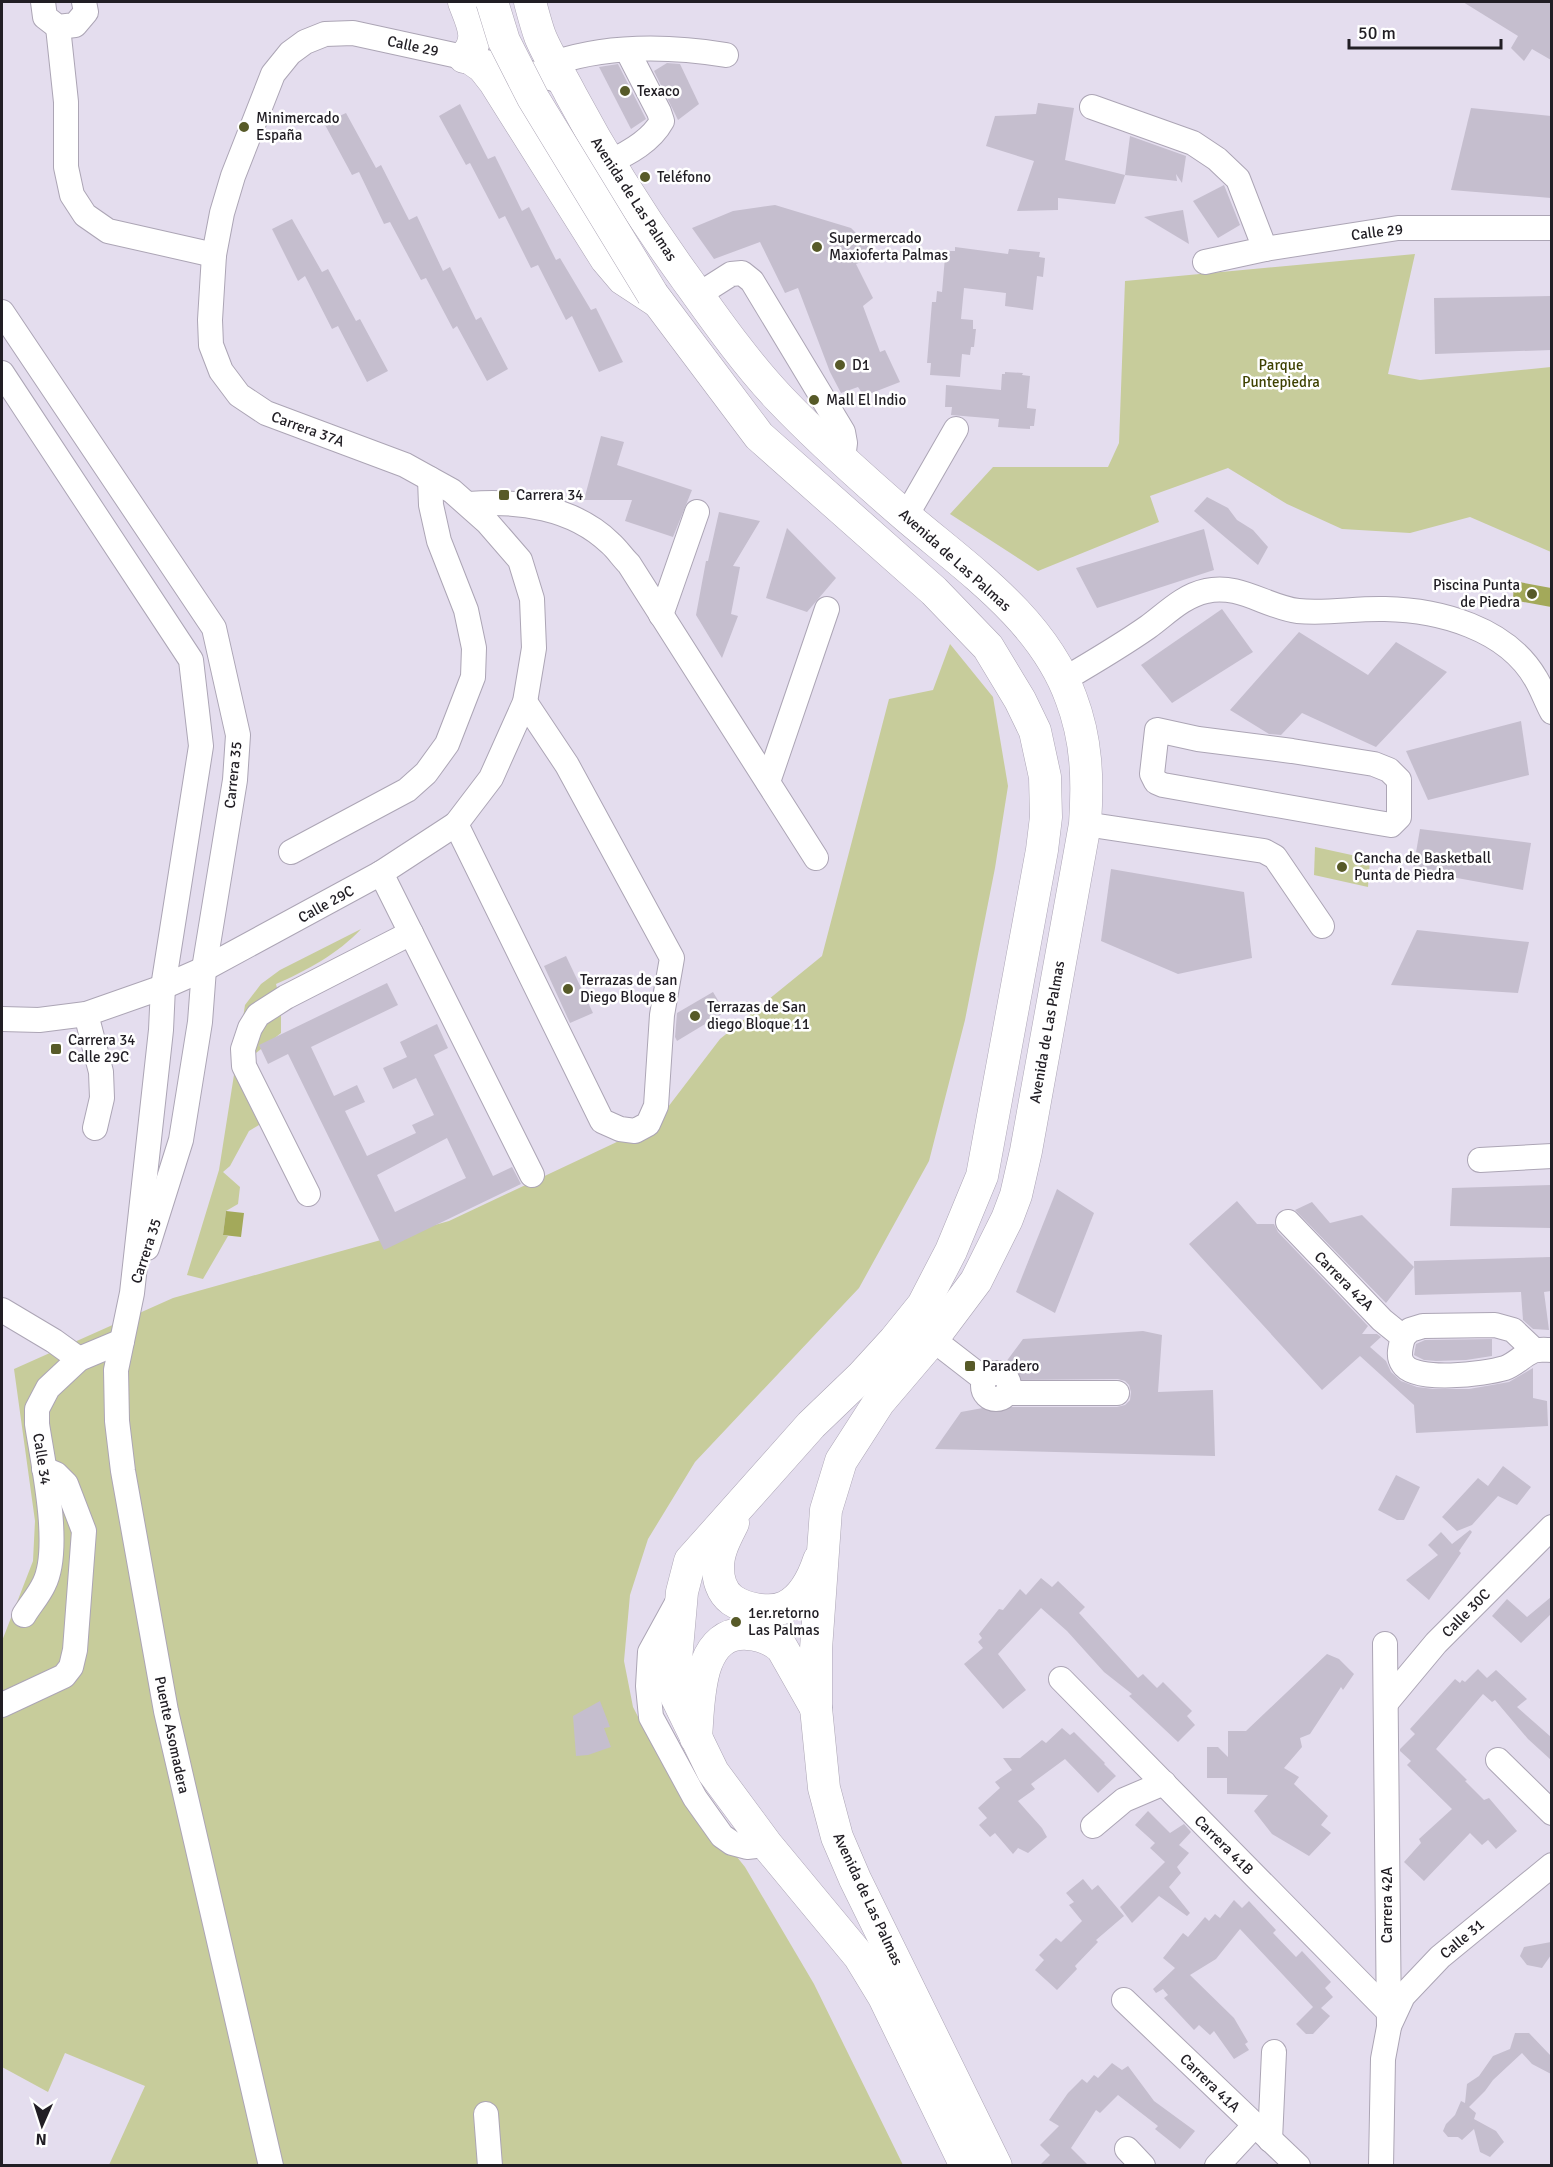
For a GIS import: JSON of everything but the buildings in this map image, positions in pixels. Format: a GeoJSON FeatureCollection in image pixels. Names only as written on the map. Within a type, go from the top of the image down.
{"type":"FeatureCollection","features":[{"type":"Feature","properties":{"kind":"main road"},"geometry":{"type":"LineString","coordinates":[[464,2],[474,29],[475,39],[467,58],[483,67],[494,81],[606,259],[622,279],[656,298]]}},
{"type":"Feature","properties":{"kind":"main road","name":"Avenida de Las Palmas"},"geometry":{"type":"LineString","coordinates":[[492,2],[504,41],[533,98],[656,298],[759,436],[934,591],[988,647],[1020,700],[1035,731],[1045,777],[1046,817],[1042,850],[982,1176],[961,1228],[923,1305],[894,1341],[862,1376],[811,1425],[741,1506],[705,1542],[690,1562],[682,1592],[675,1671],[676,1696],[713,1772],[767,1845],[859,1956],[884,1997],[966,2166]]}},
{"type":"Feature","properties":{"kind":"main road","name":"Avenida de Las Palmas"},"geometry":{"type":"LineString","coordinates":[[530,2],[540,37],[609,162],[644,220],[721,327],[777,396],[811,431],[1000,597],[1020,618],[1050,654],[1074,707],[1084,746],[1087,786],[1085,824],[1016,1195],[999,1239],[976,1281],[931,1341],[879,1402],[841,1461],[826,1510],[816,1649],[816,1708],[824,1788],[837,1837],[855,1879],[996,2166]]}},
{"type":"Feature","properties":{"kind":"main road"},"geometry":{"type":"LineString","coordinates":[[741,1506],[720,1549],[718,1564],[718,1577],[723,1591],[731,1599],[750,1608],[784,1608],[800,1596],[813,1578],[823,1550]]}},
{"type":"Feature","properties":{"kind":"main road"},"geometry":{"type":"LineString","coordinates":[[696,1738],[702,1676],[715,1647],[721,1641],[734,1635],[765,1637],[782,1648],[816,1708]]}},
{"type":"Feature","properties":{"kind":"street"},"geometry":{"type":"LineString","coordinates":[[43,2],[45,17],[58,27],[75,25],[86,12],[84,2]]}},
{"type":"Feature","properties":{"kind":"street"},"geometry":{"type":"LineString","coordinates":[[58,27],[66,102],[66,167],[72,195],[85,215],[108,231],[214,255]]}},
{"type":"Feature","properties":{"kind":"street","name":"Calle 29"},"geometry":{"type":"LineString","coordinates":[[273,74],[290,52],[305,42],[325,34],[353,33],[467,58],[559,72]]}},
{"type":"Feature","properties":{"kind":"street"},"geometry":{"type":"LineString","coordinates":[[559,72],[579,54],[663,49],[726,55]]}},
{"type":"Feature","properties":{"kind":"street"},"geometry":{"type":"LineString","coordinates":[[609,162],[631,152],[650,136],[662,121],[627,50]]}},
{"type":"Feature","properties":{"kind":"street","name":"Carrera 37A"},"geometry":{"type":"LineString","coordinates":[[273,74],[232,176],[214,255],[210,320],[211,345],[221,371],[239,394],[266,413],[405,465],[452,490],[469,504],[520,560],[532,599],[534,648]]}},
{"type":"Feature","properties":{"kind":"street"},"geometry":{"type":"LineString","coordinates":[[1092,107],[1193,143],[1217,159],[1238,179],[1265,249]]}},
{"type":"Feature","properties":{"kind":"street","name":"Calle 29"},"geometry":{"type":"LineString","coordinates":[[1205,262],[1265,249],[1398,228],[1551,228]]}},
{"type":"Feature","properties":{"kind":"street"},"geometry":{"type":"LineString","coordinates":[[698,295],[731,274],[742,273],[752,281],[843,432],[845,443],[843,459]]}},
{"type":"Feature","properties":{"kind":"street","name":"Carrera 35"},"geometry":{"type":"LineString","coordinates":[[2,312],[214,628],[238,735],[235,780],[204,969],[200,1022],[181,1140],[132,1293]]}},
{"type":"Feature","properties":{"kind":"street","name":"Carrera 35"},"geometry":{"type":"LineString","coordinates":[[2,373],[191,660],[201,746],[163,987],[161,1030],[132,1293],[116,1370]]}},
{"type":"Feature","properties":{"kind":"street"},"geometry":{"type":"LineString","coordinates":[[906,516],[956,429]]}},
{"type":"Feature","properties":{"kind":"street"},"geometry":{"type":"LineString","coordinates":[[291,852],[406,790],[426,773],[447,744],[473,677],[474,648],[466,610],[439,541],[432,506],[430,479]]}},
{"type":"Feature","properties":{"kind":"street"},"geometry":{"type":"LineString","coordinates":[[469,504],[494,502],[544,507],[581,523],[609,542],[629,564],[816,858]]}},
{"type":"Feature","properties":{"kind":"street"},"geometry":{"type":"LineString","coordinates":[[661,615],[697,512]]}},
{"type":"Feature","properties":{"kind":"street"},"geometry":{"type":"LineString","coordinates":[[1063,680],[1147,627],[1187,597],[1204,591],[1226,589],[1237,590],[1272,605],[1297,611],[1385,609],[1432,613],[1469,625],[1490,635],[1518,655],[1536,678],[1551,712]]}},
{"type":"Feature","properties":{"kind":"street"},"geometry":{"type":"LineString","coordinates":[[768,782],[827,609]]}},
{"type":"Feature","properties":{"kind":"street","name":"Calle 29C"},"geometry":{"type":"LineString","coordinates":[[2,1019],[39,1020],[86,1014],[163,987],[204,969],[381,873],[456,824],[491,778],[525,702],[534,648]]}},
{"type":"Feature","properties":{"kind":"street"},"geometry":{"type":"LineString","coordinates":[[456,824],[602,1121],[620,1129],[635,1131],[648,1124],[656,1106],[662,1015],[672,958],[567,765],[525,702]]}},
{"type":"Feature","properties":{"kind":"street"},"geometry":{"type":"LineString","coordinates":[[1157,730],[1198,739],[1374,764],[1389,770],[1399,780],[1399,817],[1391,825],[1162,785],[1156,782],[1152,774],[1157,730]]}},
{"type":"Feature","properties":{"kind":"street"},"geometry":{"type":"LineString","coordinates":[[1085,824],[1264,851],[1275,857],[1322,926]]}},
{"type":"Feature","properties":{"kind":"street"},"geometry":{"type":"LineString","coordinates":[[181,866],[221,864]]}},
{"type":"Feature","properties":{"kind":"street"},"geometry":{"type":"LineString","coordinates":[[381,873],[532,1175]]}},
{"type":"Feature","properties":{"kind":"street"},"geometry":{"type":"LineString","coordinates":[[308,1194],[244,1066],[243,1049],[250,1028],[258,1015],[286,997],[411,933]]}},
{"type":"Feature","properties":{"kind":"street"},"geometry":{"type":"LineString","coordinates":[[86,1014],[101,1072],[102,1098],[95,1128]]}},
{"type":"Feature","properties":{"kind":"street"},"geometry":{"type":"LineString","coordinates":[[1480,1160],[1551,1156]]}},
{"type":"Feature","properties":{"kind":"street","name":"Carrera 42A"},"geometry":{"type":"LineString","coordinates":[[1288,1222],[1382,1320],[1403,1337]]}},
{"type":"Feature","properties":{"kind":"street"},"geometry":{"type":"LineString","coordinates":[[2,1310],[79,1359]]}},
{"type":"Feature","properties":{"kind":"street"},"geometry":{"type":"LineString","coordinates":[[1495,1325],[1513,1330],[1543,1350],[1501,1369],[1469,1374],[1419,1374],[1411,1372],[1403,1365],[1399,1357],[1403,1337],[1410,1330],[1423,1326],[1495,1325]]}},
{"type":"Feature","properties":{"kind":"street","name":"Calle 34"},"geometry":{"type":"LineString","coordinates":[[24,1615],[45,1583],[51,1552],[51,1518],[37,1424],[37,1409],[48,1388],[79,1359],[122,1341]]}},
{"type":"Feature","properties":{"kind":"street"},"geometry":{"type":"LineString","coordinates":[[931,1341],[944,1348],[984,1379],[983,1391],[992,1400],[1003,1398],[1007,1393],[1117,1393]]}},
{"type":"Feature","properties":{"kind":"street","name":"Puente Asomadera"},"geometry":{"type":"LineString","coordinates":[[116,1370],[117,1421],[123,1471],[166,1711],[271,2166]]}},
{"type":"Feature","properties":{"kind":"street"},"geometry":{"type":"LineString","coordinates":[[2,1705],[64,1676],[71,1667],[75,1650],[84,1531],[66,1484],[56,1474],[44,1469]]}},
{"type":"Feature","properties":{"kind":"street","name":"Calle 30C"},"geometry":{"type":"LineString","coordinates":[[1386,1703],[1436,1643],[1551,1527]]}},
{"type":"Feature","properties":{"kind":"street"},"geometry":{"type":"LineString","coordinates":[[682,1592],[650,1652],[648,1686],[651,1717],[695,1798],[722,1836],[732,1843],[747,1847],[767,1845]]}},
{"type":"Feature","properties":{"kind":"street","name":"Carrera 42A"},"geometry":{"type":"LineString","coordinates":[[1381,2166],[1383,2059],[1388,2019],[1385,1644]]}},
{"type":"Feature","properties":{"kind":"street","name":"Carrera 41B"},"geometry":{"type":"LineString","coordinates":[[1061,1679],[1164,1783],[1388,2019]]}},
{"type":"Feature","properties":{"kind":"street"},"geometry":{"type":"LineString","coordinates":[[1498,1760],[1551,1813]]}},
{"type":"Feature","properties":{"kind":"street"},"geometry":{"type":"LineString","coordinates":[[1093,1826],[1124,1800],[1164,1783]]}},
{"type":"Feature","properties":{"kind":"street","name":"Calle 31"},"geometry":{"type":"LineString","coordinates":[[1388,2019],[1403,1996],[1440,1957],[1551,1866]]}},
{"type":"Feature","properties":{"kind":"street","name":"Carrera 41A"},"geometry":{"type":"LineString","coordinates":[[1124,2000],[1298,2166]]}},
{"type":"Feature","properties":{"kind":"street"},"geometry":{"type":"LineString","coordinates":[[1217,2166],[1262,2133],[1274,2052]]}},
{"type":"Feature","properties":{"kind":"street"},"geometry":{"type":"LineString","coordinates":[[486,2114],[490,2166]]}},
{"type":"Feature","properties":{"kind":"green space","name":"Parque Puntepiedra"},"geometry":{"type":"Polygon","coordinates":[[[1415,254],[1388,374],[1420,380],[1551,367],[1551,552],[1470,517],[1410,533],[1342,529],[1287,504],[1228,468],[1150,496],[1159,522],[1038,571],[950,514],[993,467],[1108,467],[1119,443],[1125,281],[1415,254]]]}},
{"type":"Feature","properties":{"kind":"green space"},"geometry":{"type":"Polygon","coordinates":[[[950,644],[993,697],[1008,786],[995,868],[965,1020],[929,1161],[859,1288],[695,1462],[648,1539],[630,1595],[624,1661],[633,1707],[651,1742],[697,1807],[745,1867],[814,1984],[903,2165],[109,2165],[145,2086],[65,2053],[48,2092],[2,2067],[2,1641],[33,1561],[35,1521],[14,1369],[173,1298],[449,1221],[655,1124],[720,1039],[822,956],[889,699],[933,690],[950,644]]]}},
{"type":"Feature","properties":{"kind":"green space","name":"Cancha de Basketball Punta de Piedra"},"geometry":{"type":"Polygon","coordinates":[[[1315,847],[1370,859],[1368,887],[1314,875],[1315,847]]]}},
{"type":"Feature","properties":{"kind":"green space"},"geometry":{"type":"Polygon","coordinates":[[[361,929],[322,961],[276,984],[281,1005],[281,1033],[256,1053],[249,1076],[269,1119],[249,1131],[230,1166],[223,1172],[240,1187],[238,1204],[226,1211],[223,1235],[228,1236],[203,1279],[187,1275],[219,1170],[245,1005],[261,984],[280,970],[361,929]]]}},
{"type":"Feature","properties":{"kind":"shaded area","name":"Piscina Punta de Piedra"},"geometry":{"type":"Polygon","coordinates":[[[1514,581],[1551,588],[1551,607],[1513,600],[1514,581]]]}},
{"type":"Feature","properties":{"kind":"shaded area"},"geometry":{"type":"Polygon","coordinates":[[[226,1211],[244,1213],[241,1237],[223,1235],[226,1211]]]}},
{"type":"Feature","properties":{"kind":"place","name":"Texaco"},"geometry":{"type":"Point","coordinates":[625,91]}},
{"type":"Feature","properties":{"kind":"place","name":"Minimercado España"},"geometry":{"type":"Point","coordinates":[244,127]}},
{"type":"Feature","properties":{"kind":"place","name":"Teléfono"},"geometry":{"type":"Point","coordinates":[645,177]}},
{"type":"Feature","properties":{"kind":"place","name":"Supermercado Maxioferta Palmas"},"geometry":{"type":"Point","coordinates":[817,247]}},
{"type":"Feature","properties":{"kind":"place","name":"D1"},"geometry":{"type":"Point","coordinates":[840,365]}},
{"type":"Feature","properties":{"kind":"place","name":"Mall El Indio"},"geometry":{"type":"Point","coordinates":[814,400]}},
{"type":"Feature","properties":{"kind":"place","name":"Carrera 34"},"geometry":{"type":"Point","coordinates":[504,495]}},
{"type":"Feature","properties":{"kind":"place","name":"Piscina Punta de Piedra"},"geometry":{"type":"Point","coordinates":[1532,594]}},
{"type":"Feature","properties":{"kind":"place","name":"Cancha de Basketball Punta de Piedra"},"geometry":{"type":"Point","coordinates":[1342,867]}},
{"type":"Feature","properties":{"kind":"place","name":"Terrazas de san Diego Bloque 8"},"geometry":{"type":"Point","coordinates":[568,989]}},
{"type":"Feature","properties":{"kind":"place","name":"Terrazas de San diego Bloque 11"},"geometry":{"type":"Point","coordinates":[695,1016]}},
{"type":"Feature","properties":{"kind":"place","name":"Carrera 34 Calle 29C"},"geometry":{"type":"Point","coordinates":[56,1049]}},
{"type":"Feature","properties":{"kind":"place","name":"Paradero"},"geometry":{"type":"Point","coordinates":[970,1366]}},
{"type":"Feature","properties":{"kind":"place","name":"1er.retorno Las Palmas"},"geometry":{"type":"Point","coordinates":[736,1622]}}]}
